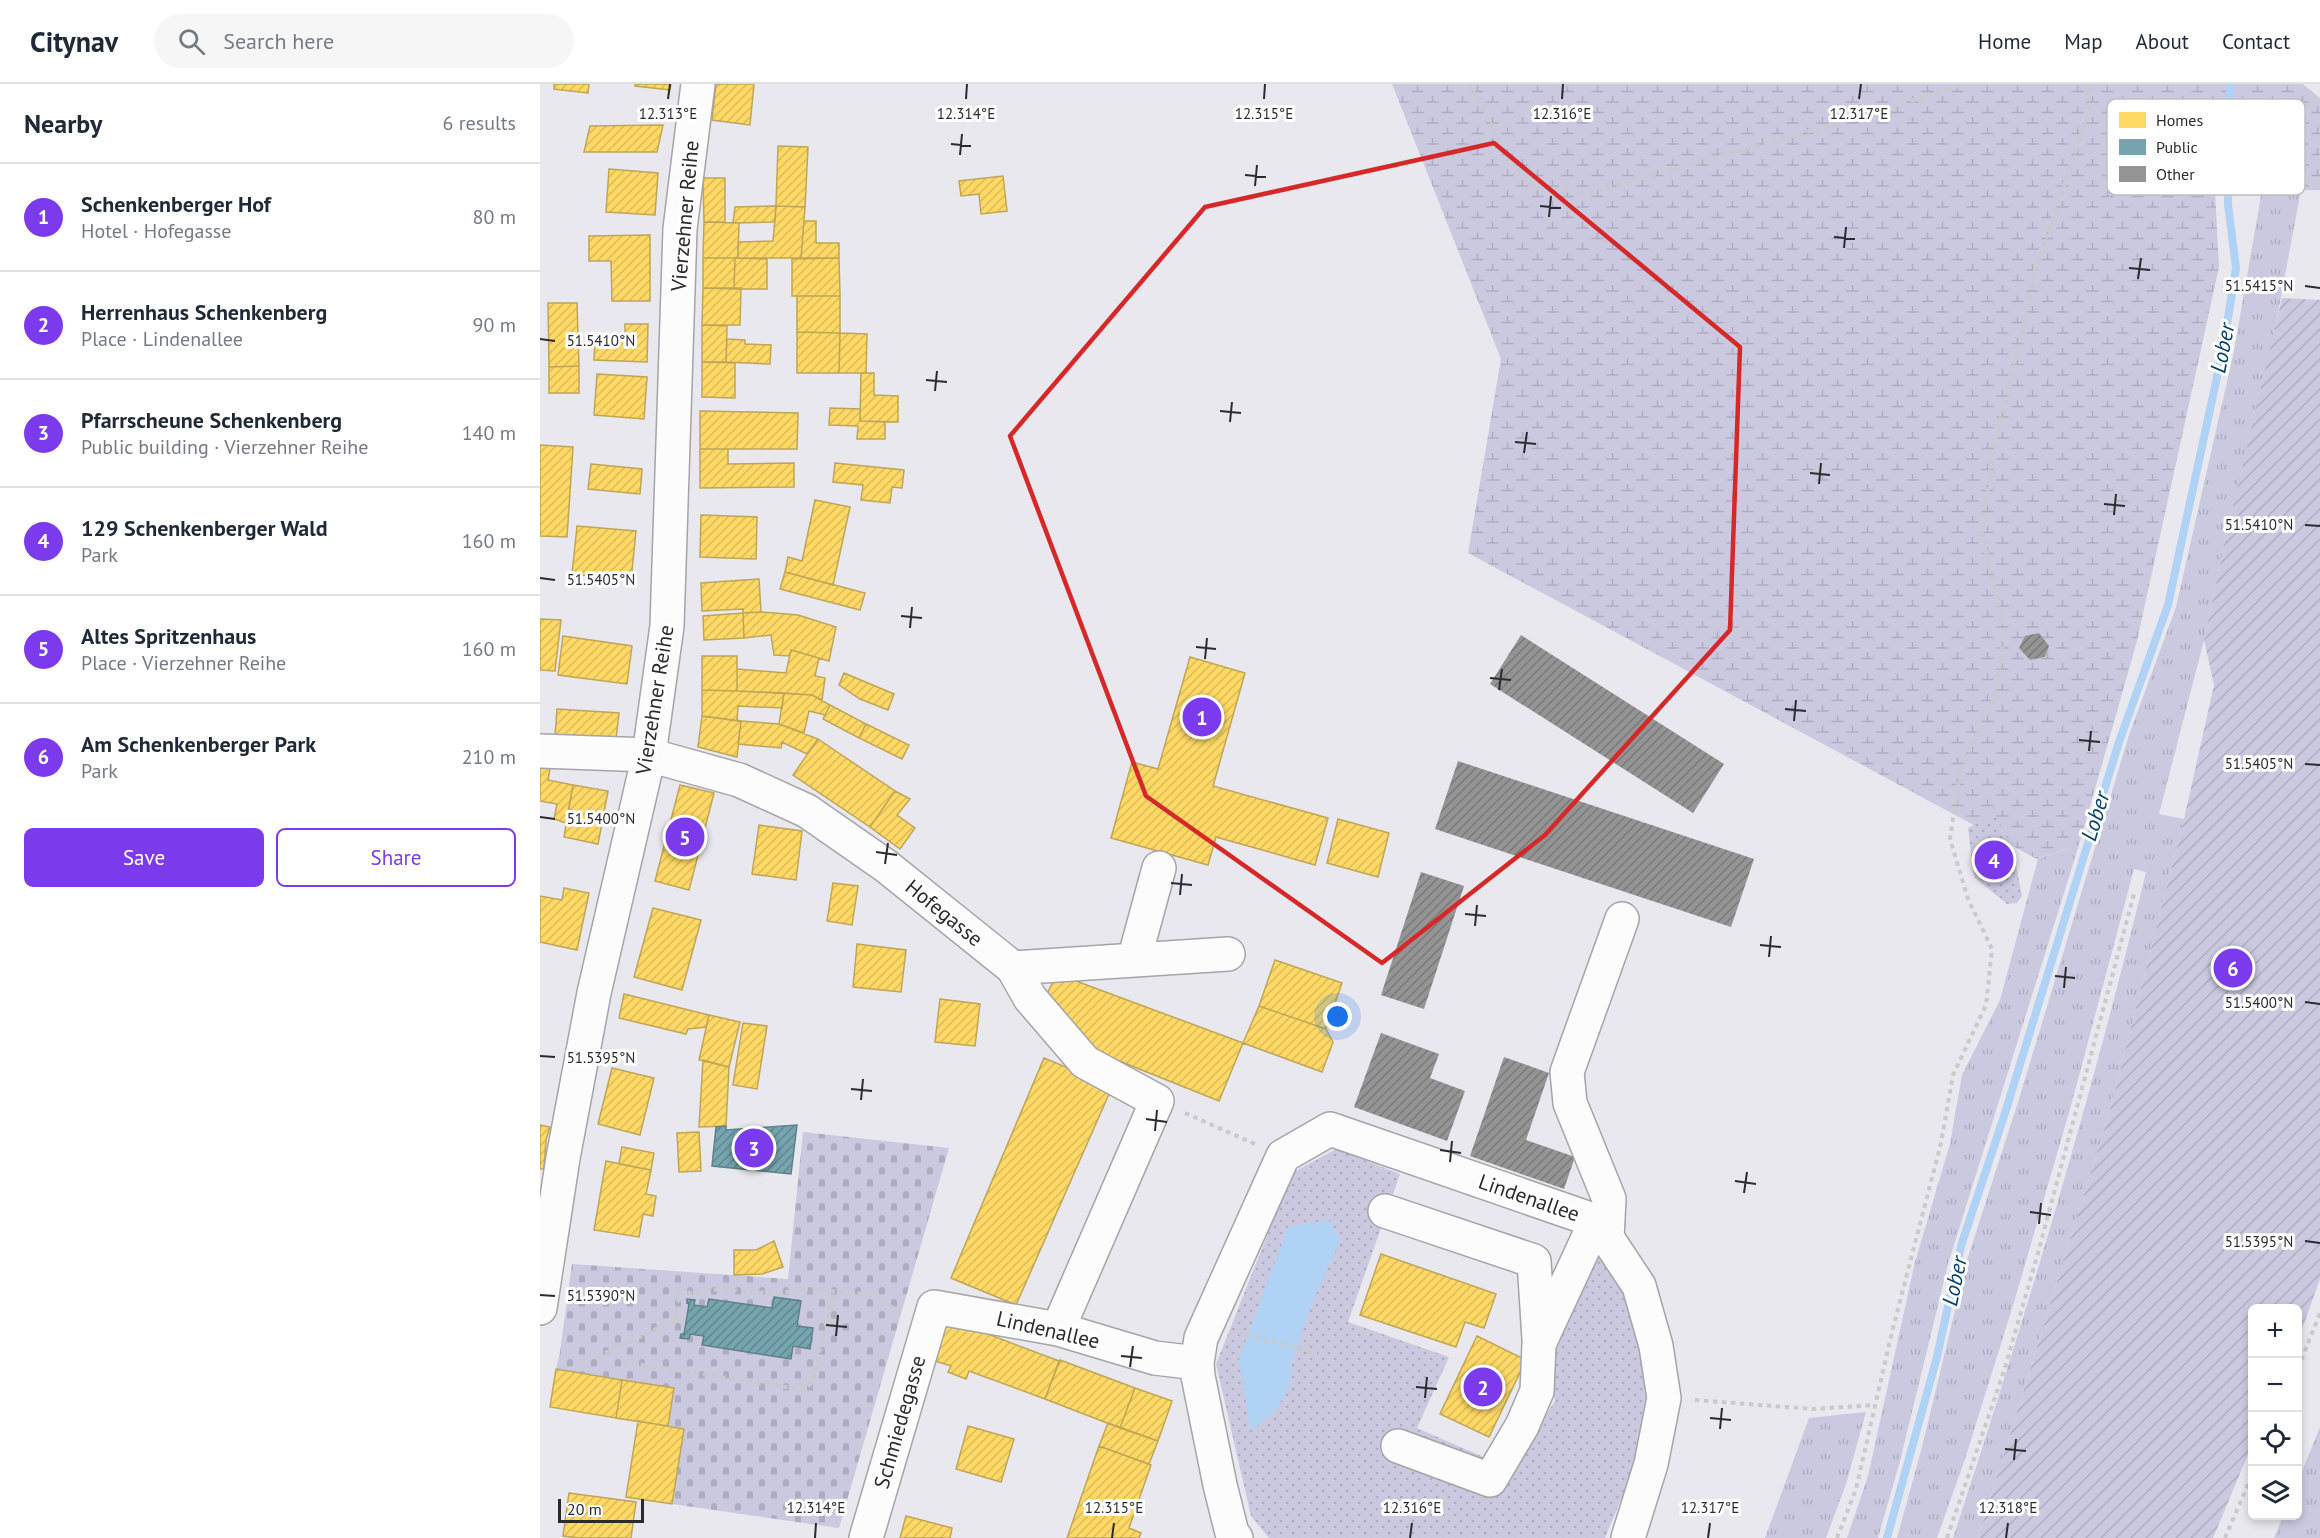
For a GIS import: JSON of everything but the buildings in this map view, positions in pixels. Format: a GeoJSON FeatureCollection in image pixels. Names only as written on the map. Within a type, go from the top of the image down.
{"type":"FeatureCollection","features":[{"type":"Feature","properties":{"kind":"street","name":"Vierzehner Reihe"},"geometry":{"type":"LineString","coordinates":[[540,1308],[594,933],[649,755],[668,626],[680,229],[698,84]]}},
{"type":"Feature","properties":{"kind":"street","name":"Hofegasse"},"geometry":{"type":"LineString","coordinates":[[540,751],[649,755],[739,780],[807,811],[886,866],[1013,968]]}},
{"type":"Feature","properties":{"kind":"street"},"geometry":{"type":"LineString","coordinates":[[1134,960],[1159,868]]}},
{"type":"Feature","properties":{"kind":"street"},"geometry":{"type":"LineString","coordinates":[[1539,1344],[1602,1230],[1609,1199],[1570,1103],[1567,1072],[1622,919]]}},
{"type":"Feature","properties":{"kind":"street"},"geometry":{"type":"LineString","coordinates":[[1058,1329],[1157,1101],[1085,1062],[1030,998],[1013,968],[1228,954]]}},
{"type":"Feature","properties":{"kind":"street","name":"Lindenallee"},"geometry":{"type":"LineString","coordinates":[[1283,1156],[1330,1129],[1602,1230]]}},
{"type":"Feature","properties":{"kind":"street"},"geometry":{"type":"LineString","coordinates":[[1236,1538],[1232,1533],[1220,1485],[1197,1363],[1201,1338],[1283,1156]]}},
{"type":"Feature","properties":{"kind":"street"},"geometry":{"type":"LineString","coordinates":[[1385,1211],[1534,1261],[1539,1344],[1538,1391],[1522,1426],[1490,1480],[1398,1446]]}},
{"type":"Feature","properties":{"kind":"street"},"geometry":{"type":"LineString","coordinates":[[1602,1230],[1639,1286],[1656,1346],[1664,1398],[1651,1464],[1628,1538]]}},
{"type":"Feature","properties":{"kind":"street","name":"Lindenallee"},"geometry":{"type":"LineString","coordinates":[[934,1307],[1058,1329],[1155,1358],[1197,1363]]}},
{"type":"Feature","properties":{"kind":"street","name":"Schmiedegasse"},"geometry":{"type":"LineString","coordinates":[[866,1538],[934,1307]]}},
{"type":"Feature","properties":{"kind":"path"},"geometry":{"type":"LineString","coordinates":[[1468,84],[1478,98],[1506,155],[1533,187],[1588,193],[1832,125],[1965,84]]}},
{"type":"Feature","properties":{"kind":"path"},"geometry":{"type":"LineString","coordinates":[[1837,1538],[1856,1489],[1874,1405],[1941,1143],[1953,1075],[1986,1005],[1992,949],[1968,899],[1950,839],[1960,770],[1997,691],[2004,629],[1982,533],[1993,447],[2016,362],[2035,271],[2090,108],[2088,84]]}},
{"type":"Feature","properties":{"kind":"path"},"geometry":{"type":"LineString","coordinates":[[1947,1538],[2004,1371],[2134,894]]}},
{"type":"Feature","properties":{"kind":"path"},"geometry":{"type":"LineString","coordinates":[[1157,1101],[1283,1156]]}},
{"type":"Feature","properties":{"kind":"path"},"geometry":{"type":"LineString","coordinates":[[675,1320],[680,1292],[695,1293],[720,1289],[777,1294],[802,1289],[876,1294],[900,1315]]}},
{"type":"Feature","properties":{"kind":"path"},"geometry":{"type":"LineString","coordinates":[[623,1362],[805,1390],[813,1383],[834,1292]]}},
{"type":"Feature","properties":{"kind":"path"},"geometry":{"type":"LineString","coordinates":[[2302,1358],[2320,1313]]}},
{"type":"Feature","properties":{"kind":"path"},"geometry":{"type":"LineString","coordinates":[[597,1358],[675,1320],[686,1322]]}},
{"type":"Feature","properties":{"kind":"path"},"geometry":{"type":"LineString","coordinates":[[1237,1332],[1317,1353]]}},
{"type":"Feature","properties":{"kind":"path"},"geometry":{"type":"LineString","coordinates":[[1664,1398],[1813,1409],[1874,1405]]}},
{"type":"Feature","properties":{"kind":"path"},"geometry":{"type":"LineString","coordinates":[[2225,1538],[2248,1486]]}},
{"type":"Feature","properties":{"kind":"highlighted area"},"geometry":{"type":"Polygon","coordinates":[[[1494,143],[1740,347],[1730,630],[1545,835],[1382,963],[1146,796],[1010,436],[1205,207],[1494,143]]]}},
{"type":"Feature","properties":{"kind":"green space"},"geometry":{"type":"Polygon","coordinates":[[[1392,84],[2303,84],[2320,98],[2320,190],[2305,190],[2305,99],[2107,99],[2107,195],[2215,195],[2219,267],[2137,641],[2079,845],[2037,859],[1468,553],[1501,359],[1392,84]]]}},
{"type":"Feature","properties":{"kind":"green space"},"geometry":{"type":"Polygon","coordinates":[[[2261,195],[2300,195],[2270,355],[2224,545],[2204,640],[2159,814],[2184,819],[2108,1117],[1978,1538],[1953,1538],[2031,1290],[2103,1040],[2146,872],[2134,869],[2072,1102],[2015,1299],[1965,1459],[1937,1538],[1897,1538],[1922,1447],[1968,1257],[2019,1099],[2129,735],[2176,607],[2234,351],[2261,195]]]}},
{"type":"Feature","properties":{"kind":"green space"},"geometry":{"type":"Polygon","coordinates":[[[2282,298],[2320,300],[2320,1279],[2302,1329],[2302,1304],[2248,1304],[2248,1455],[2213,1538],[1978,1538],[2108,1117],[2184,819],[2214,685],[2204,640],[2282,298]]]}},
{"type":"Feature","properties":{"kind":"green space"},"geometry":{"type":"Polygon","coordinates":[[[1995,814],[2006,835],[2015,863],[2022,896],[2017,903],[2007,904],[1974,877],[1968,828],[1995,814]]]}},
{"type":"Feature","properties":{"kind":"green space"},"geometry":{"type":"Polygon","coordinates":[[[2079,845],[1948,1264],[1900,1461],[1878,1538],[1847,1538],[1868,1476],[1915,1262],[1950,1144],[1962,1075],[2000,1000],[2038,859],[2079,845]]]}},
{"type":"Feature","properties":{"kind":"green space"},"geometry":{"type":"Polygon","coordinates":[[[803,1132],[949,1148],[839,1528],[672,1504],[684,1429],[668,1426],[674,1388],[556,1369],[572,1264],[788,1279],[803,1132]]]}},
{"type":"Feature","properties":{"kind":"green space"},"geometry":{"type":"Polygon","coordinates":[[[1336,1149],[1400,1174],[1348,1322],[1449,1357],[1417,1428],[1511,1469],[1555,1401],[1547,1370],[1550,1346],[1596,1244],[1628,1290],[1643,1348],[1647,1400],[1634,1468],[1605,1538],[1269,1538],[1251,1516],[1216,1364],[1292,1173],[1336,1149]]]}},
{"type":"Feature","properties":{"kind":"green space"},"geometry":{"type":"Polygon","coordinates":[[[1866,1412],[1846,1484],[1826,1538],[1765,1538],[1809,1418],[1866,1412]]]}},
{"type":"Feature","properties":{"kind":"green space"},"geometry":{"type":"Polygon","coordinates":[[[2320,1427],[2320,1538],[2274,1538],[2281,1520],[2302,1520],[2302,1471],[2320,1427]]]}},
{"type":"Feature","properties":{"kind":"water"},"geometry":{"type":"Polygon","coordinates":[[[1329,1220],[1340,1241],[1312,1303],[1292,1361],[1289,1387],[1276,1410],[1251,1431],[1239,1359],[1288,1227],[1329,1220]]]}},
{"type":"Feature","properties":{"kind":"waterway","name":"Lober"},"geometry":{"type":"LineString","coordinates":[[2230,84],[2230,99]]}},
{"type":"Feature","properties":{"kind":"waterway","name":"Lober"},"geometry":{"type":"LineString","coordinates":[[1887,1538],[1937,1357],[1961,1246],[2006,1110],[2119,742],[2168,605],[2223,349],[2236,268],[2228,195]]}},
{"type":"Feature","properties":{"kind":"place","name":"Schenkenberger Hof"},"geometry":{"type":"Point","coordinates":[1202,717]}},
{"type":"Feature","properties":{"kind":"place","name":"Altes Spritzenhaus"},"geometry":{"type":"Point","coordinates":[685,837]}},
{"type":"Feature","properties":{"kind":"place","name":"129 Schenkenberger Wald"},"geometry":{"type":"Point","coordinates":[1994,860]}},
{"type":"Feature","properties":{"kind":"place","name":"Am Schenkenberger Park"},"geometry":{"type":"Point","coordinates":[2233,968]}},
{"type":"Feature","properties":{"kind":"place","name":"Pfarrscheune Schenkenberg"},"geometry":{"type":"Point","coordinates":[754,1148]}},
{"type":"Feature","properties":{"kind":"place","name":"Herrenhaus Schenkenberg"},"geometry":{"type":"Point","coordinates":[1483,1387]}}]}
